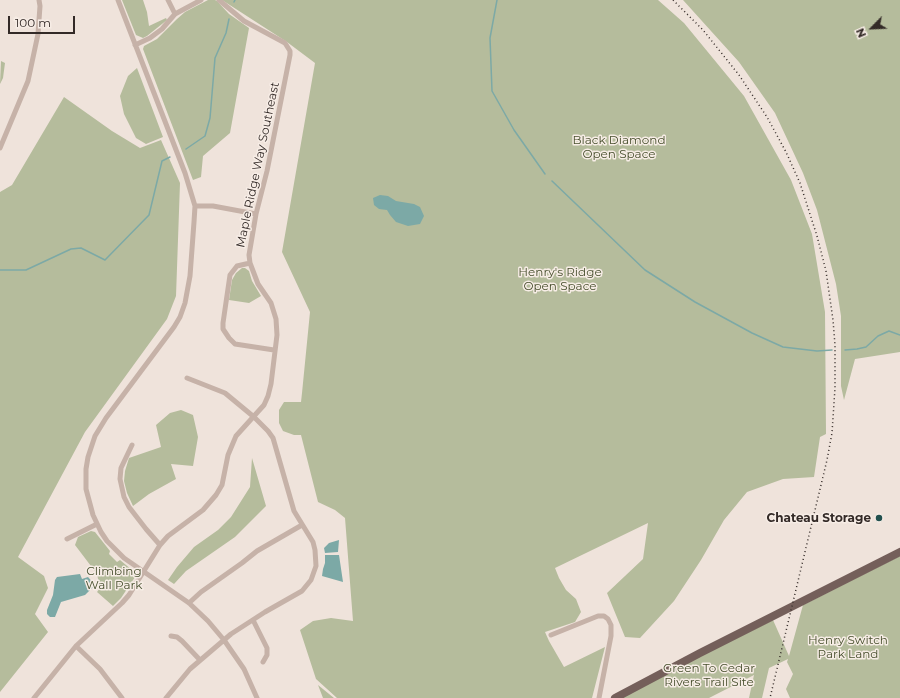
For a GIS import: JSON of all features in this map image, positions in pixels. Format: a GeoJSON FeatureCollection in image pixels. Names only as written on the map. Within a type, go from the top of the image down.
{"type":"FeatureCollection","features":[{"type":"Feature","properties":{"kind":"main road"},"geometry":{"type":"LineString","coordinates":[[615,698],[900,552]]}},
{"type":"Feature","properties":{"kind":"street"},"geometry":{"type":"LineString","coordinates":[[0,148],[28,81],[38,34],[39,0]]}},
{"type":"Feature","properties":{"kind":"street"},"geometry":{"type":"LineString","coordinates":[[118,0],[185,173],[195,206],[190,276],[185,303],[180,317],[106,418],[92,443],[86,469],[86,489],[97,524],[107,541],[124,558],[189,603],[208,621],[224,640],[244,669],[258,698]]}},
{"type":"Feature","properties":{"kind":"street"},"geometry":{"type":"LineString","coordinates":[[168,0],[175,14]]}},
{"type":"Feature","properties":{"kind":"street"},"geometry":{"type":"LineString","coordinates":[[135,45],[150,38],[162,29],[175,14],[201,0]]}},
{"type":"Feature","properties":{"kind":"street","name":"Maple Ridge Way Southeast"},"geometry":{"type":"LineString","coordinates":[[34,698],[76,646],[122,603],[160,545],[174,530],[202,510],[216,496],[222,485],[228,455],[236,436],[264,405],[268,396],[271,384],[277,335],[276,319],[271,303],[258,284],[250,263],[250,249],[290,55],[288,46],[285,43],[244,21],[219,0]]}},
{"type":"Feature","properties":{"kind":"street"},"geometry":{"type":"LineString","coordinates":[[195,206],[204,205],[224,207],[256,214]]}},
{"type":"Feature","properties":{"kind":"street"},"geometry":{"type":"LineString","coordinates":[[250,263],[237,266],[230,275],[223,329],[235,344],[274,350]]}},
{"type":"Feature","properties":{"kind":"street"},"geometry":{"type":"LineString","coordinates":[[166,698],[190,669],[224,640],[265,612],[302,591],[311,580],[316,566],[313,542],[302,525],[289,497],[273,438],[254,417],[226,393],[187,378]]}},
{"type":"Feature","properties":{"kind":"street"},"geometry":{"type":"LineString","coordinates":[[132,445],[121,468],[120,479],[124,496],[129,507],[146,530],[160,545]]}},
{"type":"Feature","properties":{"kind":"street"},"geometry":{"type":"LineString","coordinates":[[67,539],[97,524]]}},
{"type":"Feature","properties":{"kind":"street"},"geometry":{"type":"LineString","coordinates":[[189,603],[201,592],[257,551],[302,525]]}},
{"type":"Feature","properties":{"kind":"street"},"geometry":{"type":"LineString","coordinates":[[551,635],[598,616],[604,616],[608,619],[611,625],[611,636],[599,698]]}},
{"type":"Feature","properties":{"kind":"street"},"geometry":{"type":"LineString","coordinates":[[253,620],[267,648],[267,655],[263,662]]}},
{"type":"Feature","properties":{"kind":"street"},"geometry":{"type":"LineString","coordinates":[[171,636],[178,637],[200,660]]}},
{"type":"Feature","properties":{"kind":"street"},"geometry":{"type":"LineString","coordinates":[[76,646],[100,669],[122,698]]}},
{"type":"Feature","properties":{"kind":"green space"},"geometry":{"type":"Polygon","coordinates":[[[122,0],[143,0],[149,26],[166,18],[167,20],[143,38],[136,35],[122,0]]]}},
{"type":"Feature","properties":{"kind":"green space"},"geometry":{"type":"Polygon","coordinates":[[[208,0],[217,1],[229,14],[249,28],[230,133],[203,156],[201,177],[193,180],[143,49],[144,46],[157,39],[185,12],[208,0]]]}},
{"type":"Feature","properties":{"kind":"green space","name":"Henry's Ridge Open Space"},"geometry":{"type":"Polygon","coordinates":[[[222,0],[658,0],[684,23],[744,96],[791,180],[812,234],[825,312],[826,434],[820,437],[814,477],[783,479],[747,492],[724,520],[701,560],[674,601],[640,638],[625,637],[607,593],[643,559],[648,523],[555,568],[566,590],[576,599],[581,612],[575,622],[545,632],[564,667],[605,647],[592,698],[337,698],[316,679],[300,630],[313,621],[331,618],[353,621],[345,518],[335,510],[318,502],[301,435],[294,435],[283,431],[279,423],[279,410],[284,402],[301,402],[302,393],[310,312],[282,252],[315,63],[287,42],[222,0]]]}},
{"type":"Feature","properties":{"kind":"green space"},"geometry":{"type":"Polygon","coordinates":[[[683,0],[900,0],[900,352],[855,359],[844,400],[841,386],[841,316],[836,284],[817,210],[803,173],[775,113],[739,62],[683,0]]]}},
{"type":"Feature","properties":{"kind":"green space"},"geometry":{"type":"Polygon","coordinates":[[[1,61],[5,63],[3,78],[0,84],[1,61]]]}},
{"type":"Feature","properties":{"kind":"green space"},"geometry":{"type":"Polygon","coordinates":[[[137,68],[163,137],[146,144],[136,138],[124,114],[120,96],[128,76],[137,68]]]}},
{"type":"Feature","properties":{"kind":"green space"},"geometry":{"type":"Polygon","coordinates":[[[64,97],[112,131],[140,148],[161,140],[180,183],[176,296],[167,319],[85,432],[18,557],[44,576],[48,588],[35,614],[48,632],[0,692],[0,192],[12,185],[64,97]]]}},
{"type":"Feature","properties":{"kind":"green space"},"geometry":{"type":"Polygon","coordinates":[[[242,268],[249,271],[252,281],[261,296],[249,303],[229,300],[232,280],[236,273],[242,268]]]}},
{"type":"Feature","properties":{"kind":"green space"},"geometry":{"type":"Polygon","coordinates":[[[181,410],[193,415],[198,437],[193,466],[171,464],[176,479],[149,494],[133,506],[127,493],[124,481],[129,458],[161,447],[156,425],[170,413],[181,410]]]}},
{"type":"Feature","properties":{"kind":"green space"},"geometry":{"type":"Polygon","coordinates":[[[252,458],[266,506],[235,537],[186,571],[174,584],[168,580],[177,567],[194,547],[218,530],[231,517],[250,487],[252,458]]]}},
{"type":"Feature","properties":{"kind":"green space","name":"Climbing Wall Park"},"geometry":{"type":"Polygon","coordinates":[[[91,531],[95,532],[110,551],[109,554],[117,562],[120,560],[132,570],[135,577],[121,598],[113,606],[97,592],[100,588],[97,574],[75,545],[78,537],[91,531]]]}},
{"type":"Feature","properties":{"kind":"green space","name":"Henry Switch Park Land"},"geometry":{"type":"Polygon","coordinates":[[[900,556],[900,698],[790,698],[786,689],[793,674],[787,662],[788,659],[769,668],[762,698],[749,698],[754,675],[709,698],[617,698],[773,620],[789,656],[803,605],[900,556]]]}},
{"type":"Feature","properties":{"kind":"green space"},"geometry":{"type":"Polygon","coordinates":[[[318,685],[334,698],[323,698],[318,685]]]}},
{"type":"Feature","properties":{"kind":"water"},"geometry":{"type":"Polygon","coordinates":[[[380,195],[388,196],[396,201],[414,204],[420,207],[424,216],[420,224],[408,226],[396,222],[387,210],[379,209],[374,205],[373,198],[380,195]]]}},
{"type":"Feature","properties":{"kind":"water"},"geometry":{"type":"Polygon","coordinates":[[[339,540],[338,552],[325,553],[324,548],[329,543],[339,540]]]}},
{"type":"Feature","properties":{"kind":"water"},"geometry":{"type":"Polygon","coordinates":[[[325,555],[339,555],[343,582],[322,576],[325,555]]]}},
{"type":"Feature","properties":{"kind":"water"},"geometry":{"type":"Polygon","coordinates":[[[80,574],[82,579],[88,577],[95,585],[85,595],[61,602],[55,617],[50,617],[47,614],[47,610],[53,595],[55,580],[57,577],[80,574]]]}},
{"type":"Feature","properties":{"kind":"waterway"},"geometry":{"type":"LineString","coordinates":[[497,0],[490,38],[492,91],[514,130],[545,174]]}},
{"type":"Feature","properties":{"kind":"waterway"},"geometry":{"type":"LineString","coordinates":[[186,149],[205,136],[210,118],[215,58],[226,33],[229,19]]}},
{"type":"Feature","properties":{"kind":"waterway"},"geometry":{"type":"LineString","coordinates":[[0,270],[26,270],[71,249],[81,248],[105,260],[149,215],[162,161],[170,157]]}},
{"type":"Feature","properties":{"kind":"waterway"},"geometry":{"type":"LineString","coordinates":[[552,181],[645,270],[695,302],[752,333],[783,347],[817,351],[832,350]]}},
{"type":"Feature","properties":{"kind":"waterway"},"geometry":{"type":"LineString","coordinates":[[845,350],[866,347],[878,336],[889,331],[900,335]]}},
{"type":"Feature","properties":{"kind":"railway"},"geometry":{"type":"LineString","coordinates":[[673,0],[703,30],[739,75],[767,117],[786,152],[800,183],[817,236],[826,271],[833,320],[835,345],[835,388],[832,433],[827,460],[770,698]]}},
{"type":"Feature","properties":{"kind":"place","name":"Chateau Storage"},"geometry":{"type":"Point","coordinates":[879,518]}},
{"type":"Feature","properties":{"kind":"park label","name":"Black Diamond Open Space"},"geometry":{"type":"Point","coordinates":[619,147]}},
{"type":"Feature","properties":{"kind":"park label","name":"Green To Cedar Rivers Trail Site"},"geometry":{"type":"Point","coordinates":[709,675]}}]}
